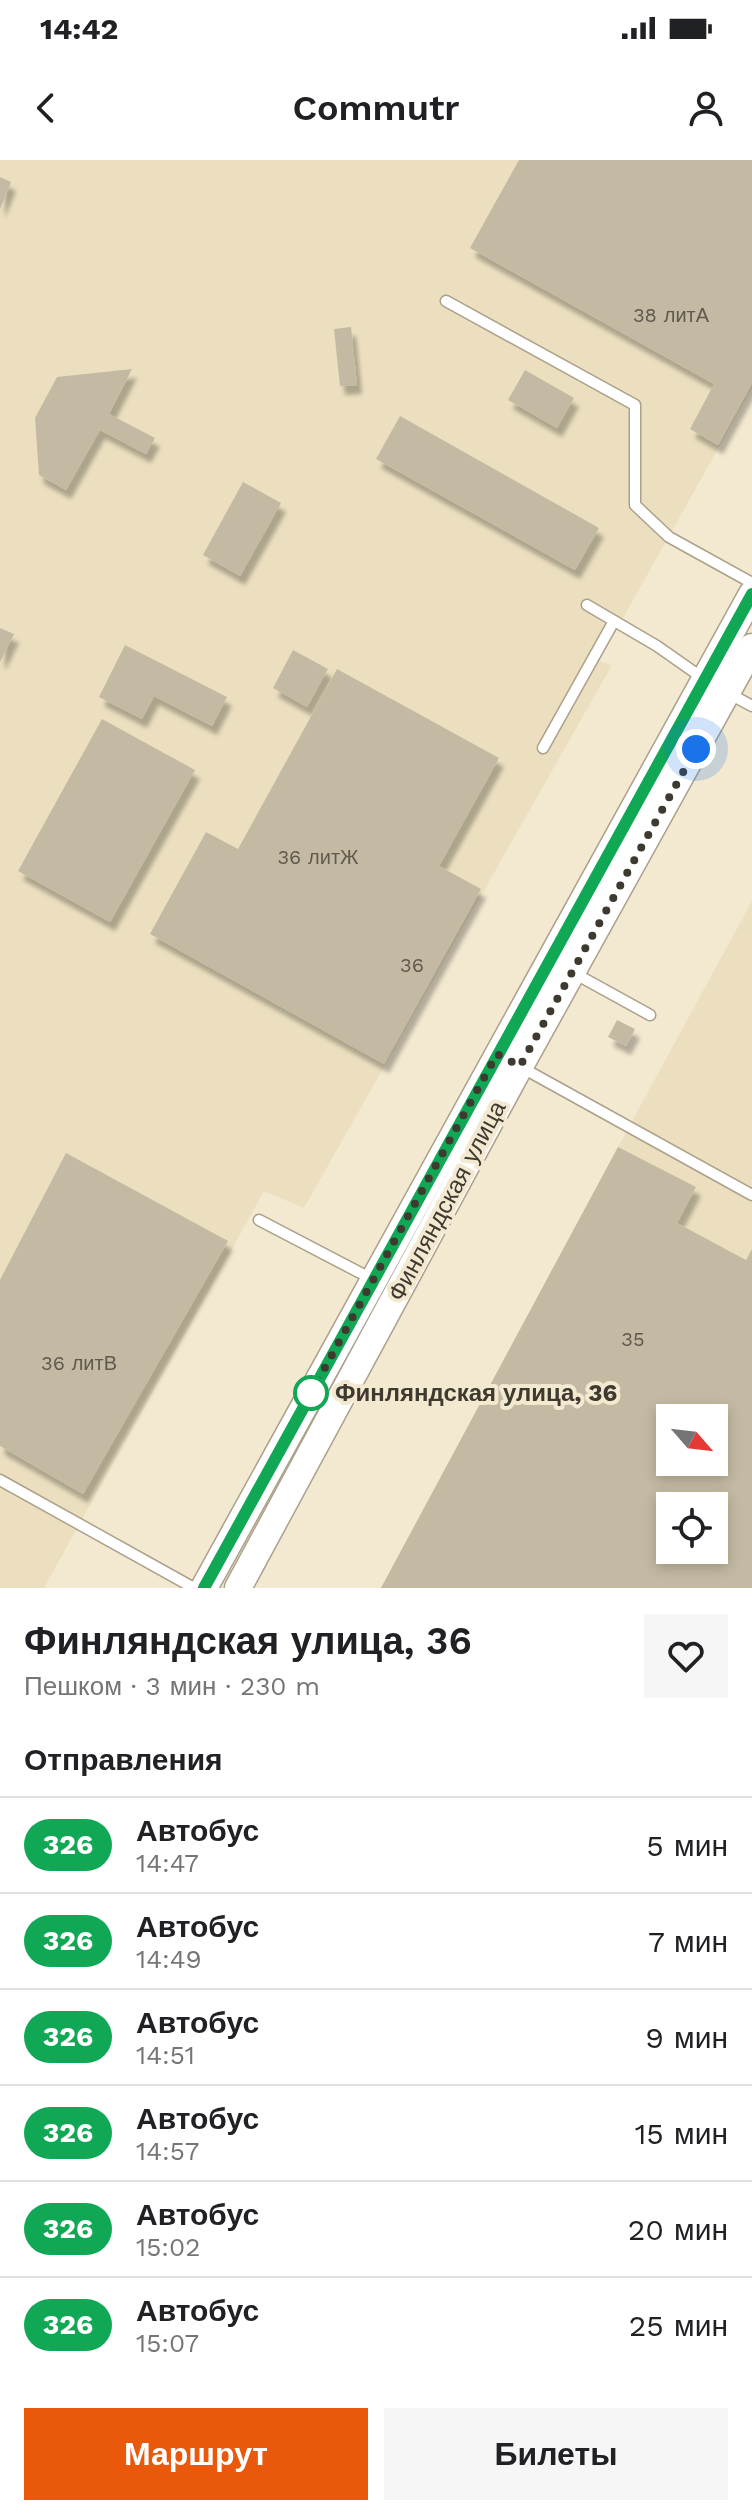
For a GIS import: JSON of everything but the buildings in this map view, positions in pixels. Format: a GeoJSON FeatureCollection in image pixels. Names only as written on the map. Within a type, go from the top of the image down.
{"type":"FeatureCollection","features":[{"type":"Feature","properties":{"kind":"street","name":"Финляндская улица"},"geometry":{"type":"LineString","coordinates":[[238,1588],[398,1293],[508,1060],[572,972],[716,686],[752,594]]}},
{"type":"Feature","properties":{"kind":"street","name":"Финляндская улица"},"geometry":{"type":"LineString","coordinates":[[204,1588],[374,1280],[508,1060],[716,686],[752,647]]}},
{"type":"Feature","properties":{"kind":"lane"},"geometry":{"type":"LineString","coordinates":[[446,301],[635,405],[635,505],[669,537],[752,583]]}},
{"type":"Feature","properties":{"kind":"lane"},"geometry":{"type":"LineString","coordinates":[[587,605],[752,706]]}},
{"type":"Feature","properties":{"kind":"lane"},"geometry":{"type":"LineString","coordinates":[[543,748],[614,621]]}},
{"type":"Feature","properties":{"kind":"lane"},"geometry":{"type":"LineString","coordinates":[[572,972],[650,1015]]}},
{"type":"Feature","properties":{"kind":"lane"},"geometry":{"type":"LineString","coordinates":[[508,1060],[752,1195]]}},
{"type":"Feature","properties":{"kind":"lane"},"geometry":{"type":"LineString","coordinates":[[259,1220],[398,1293]]}},
{"type":"Feature","properties":{"kind":"lane"},"geometry":{"type":"LineString","coordinates":[[0,1480],[194,1588]]}},
{"type":"Feature","properties":{"kind":"shaded area"},"geometry":{"type":"Polygon","coordinates":[[[0,160],[752,160],[752,388],[599,661],[612,665],[304,1208],[264,1191],[44,1588],[0,1588],[0,160]]]}},
{"type":"Feature","properties":{"kind":"shaded area"},"geometry":{"type":"Polygon","coordinates":[[[752,901],[752,1588],[381,1588],[618,1147],[752,901]]]}},
{"type":"Feature","properties":{"kind":"bus line","name":"326"},"geometry":{"type":"LineString","coordinates":[[204,1588],[752,594]]}},
{"type":"Feature","properties":{"kind":"place","name":"Финляндская улица, 36"},"geometry":{"type":"Point","coordinates":[311,1393]}},
{"type":"Feature","properties":{"kind":"route"},"geometry":{"type":"LineString","coordinates":[[311,1393],[497,1054],[520,1066],[696,749]]}}]}
